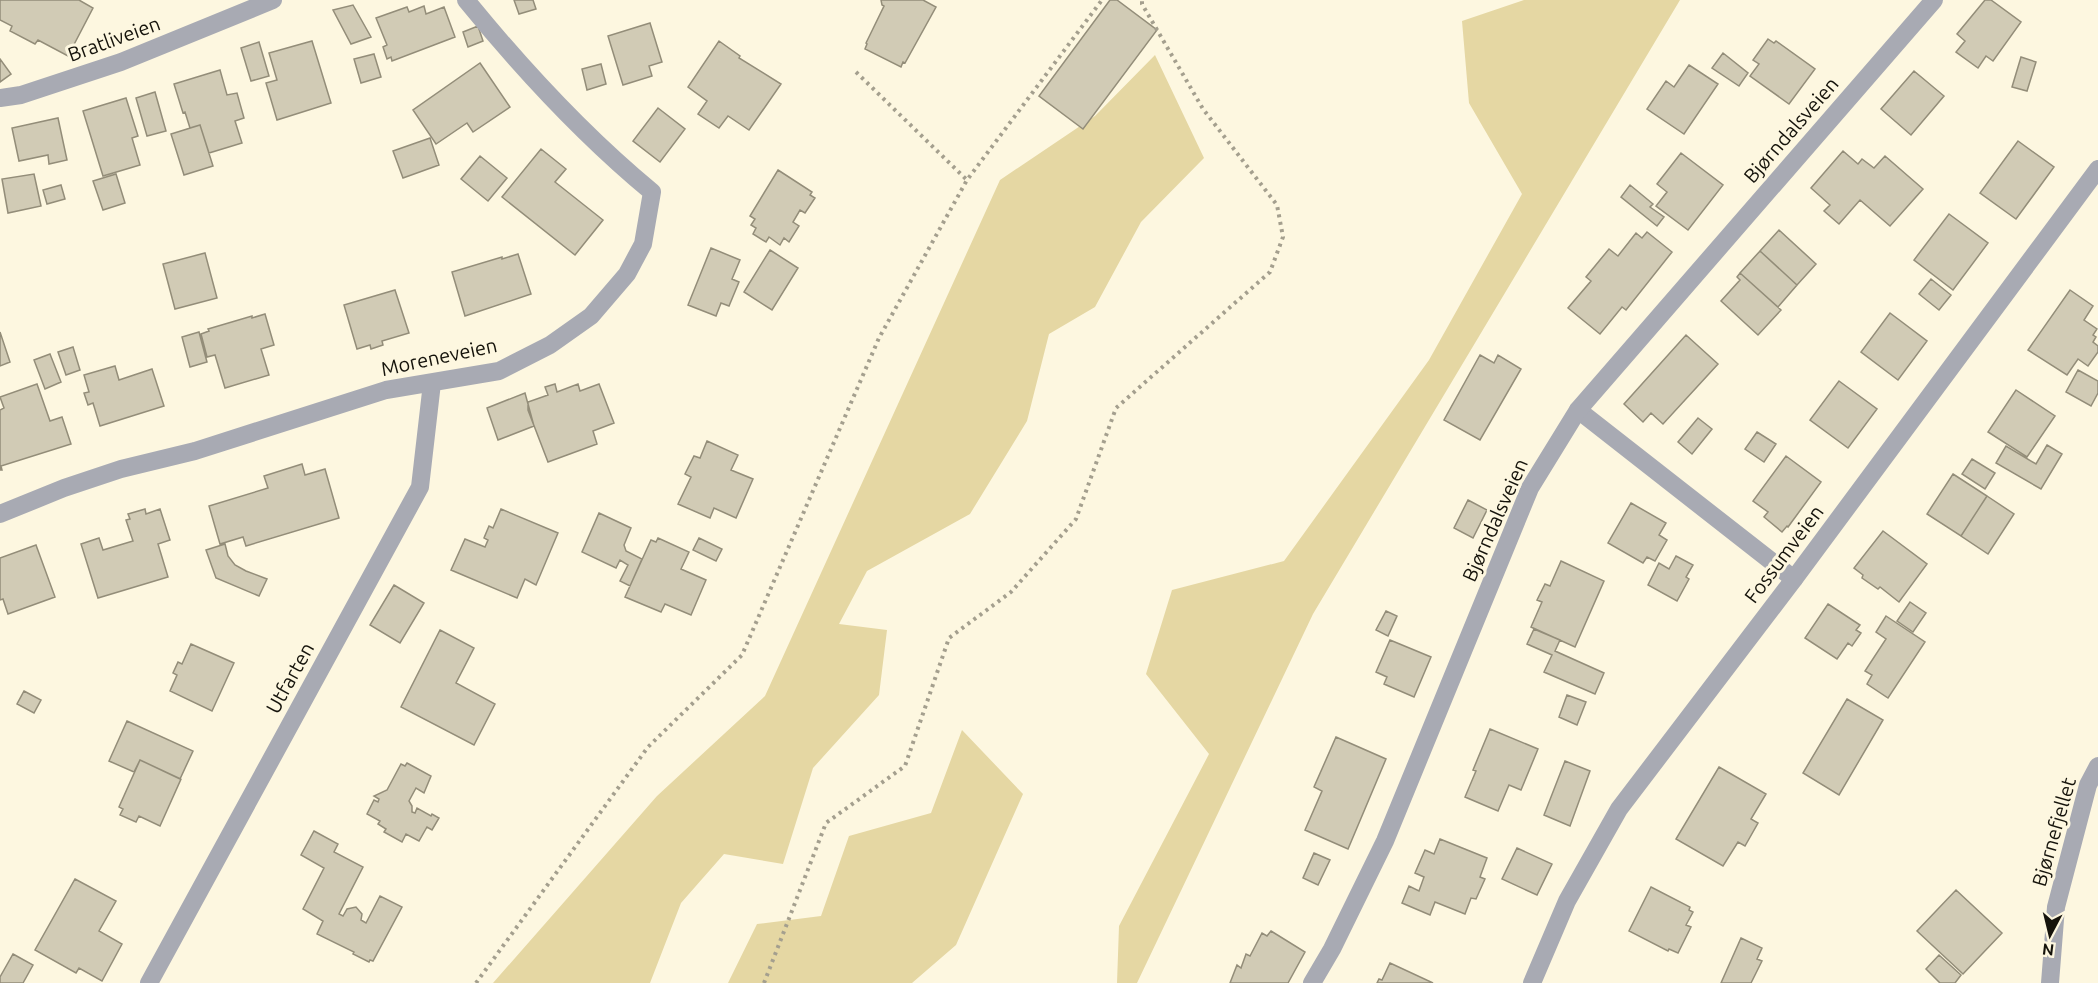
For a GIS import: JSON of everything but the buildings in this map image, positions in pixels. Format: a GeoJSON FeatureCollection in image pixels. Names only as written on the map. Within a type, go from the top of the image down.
{"type":"FeatureCollection","features":[{"type":"Feature","properties":{"kind":"street","name":"Bratliveien"},"geometry":{"type":"LineString","coordinates":[[0,98],[21,95],[121,62],[273,0]]}},
{"type":"Feature","properties":{"kind":"street","name":"Moreneveien"},"geometry":{"type":"LineString","coordinates":[[0,514],[64,488],[121,469],[195,451],[386,390],[499,371],[550,345],[591,316],[627,274],[643,244],[652,192],[576,124],[466,0]]}},
{"type":"Feature","properties":{"kind":"street","name":"Bjørndalsveien"},"geometry":{"type":"LineString","coordinates":[[1312,983],[1332,949],[1385,841],[1530,488],[1578,410],[1934,0]]}},
{"type":"Feature","properties":{"kind":"street","name":"Fossumveien"},"geometry":{"type":"LineString","coordinates":[[1532,983],[1567,901],[1619,809],[1794,579],[2098,169]]}},
{"type":"Feature","properties":{"kind":"street","name":"Utfarten"},"geometry":{"type":"LineString","coordinates":[[149,983],[420,487],[432,383]]}},
{"type":"Feature","properties":{"kind":"street"},"geometry":{"type":"LineString","coordinates":[[1578,410],[1794,579]]}},
{"type":"Feature","properties":{"kind":"street","name":"Bjørnefjellet"},"geometry":{"type":"LineString","coordinates":[[2050,983],[2056,907],[2088,784],[2098,766]]}},
{"type":"Feature","properties":{"kind":"path"},"geometry":{"type":"LineString","coordinates":[[476,983],[648,747],[742,655],[879,338],[967,180],[1102,0]]}},
{"type":"Feature","properties":{"kind":"path"},"geometry":{"type":"LineString","coordinates":[[764,983],[826,823],[905,766],[949,638],[1011,592],[1076,519],[1116,408],[1270,272],[1283,237],[1277,205],[1203,110],[1142,4],[1142,0]]}},
{"type":"Feature","properties":{"kind":"path"},"geometry":{"type":"LineString","coordinates":[[856,72],[967,180]]}},
{"type":"Feature","properties":{"kind":"shaded area"},"geometry":{"type":"Polygon","coordinates":[[[1524,0],[1680,0],[1313,614],[1137,983],[1117,983],[1119,926],[1209,754],[1146,674],[1172,590],[1284,561],[1429,360],[1522,194],[1469,103],[1462,21],[1524,0]]]}},
{"type":"Feature","properties":{"kind":"shaded area"},"geometry":{"type":"Polygon","coordinates":[[[1155,55],[1204,158],[1141,222],[1095,307],[1049,334],[1027,421],[970,514],[867,571],[839,624],[887,630],[879,695],[813,768],[783,864],[724,854],[681,903],[650,983],[493,983],[657,796],[765,696],[1000,180],[1095,116],[1155,55]]]}},
{"type":"Feature","properties":{"kind":"shaded area"},"geometry":{"type":"Polygon","coordinates":[[[962,730],[1023,794],[956,945],[912,983],[728,983],[757,924],[821,916],[849,836],[931,813],[962,730]]]}}]}
